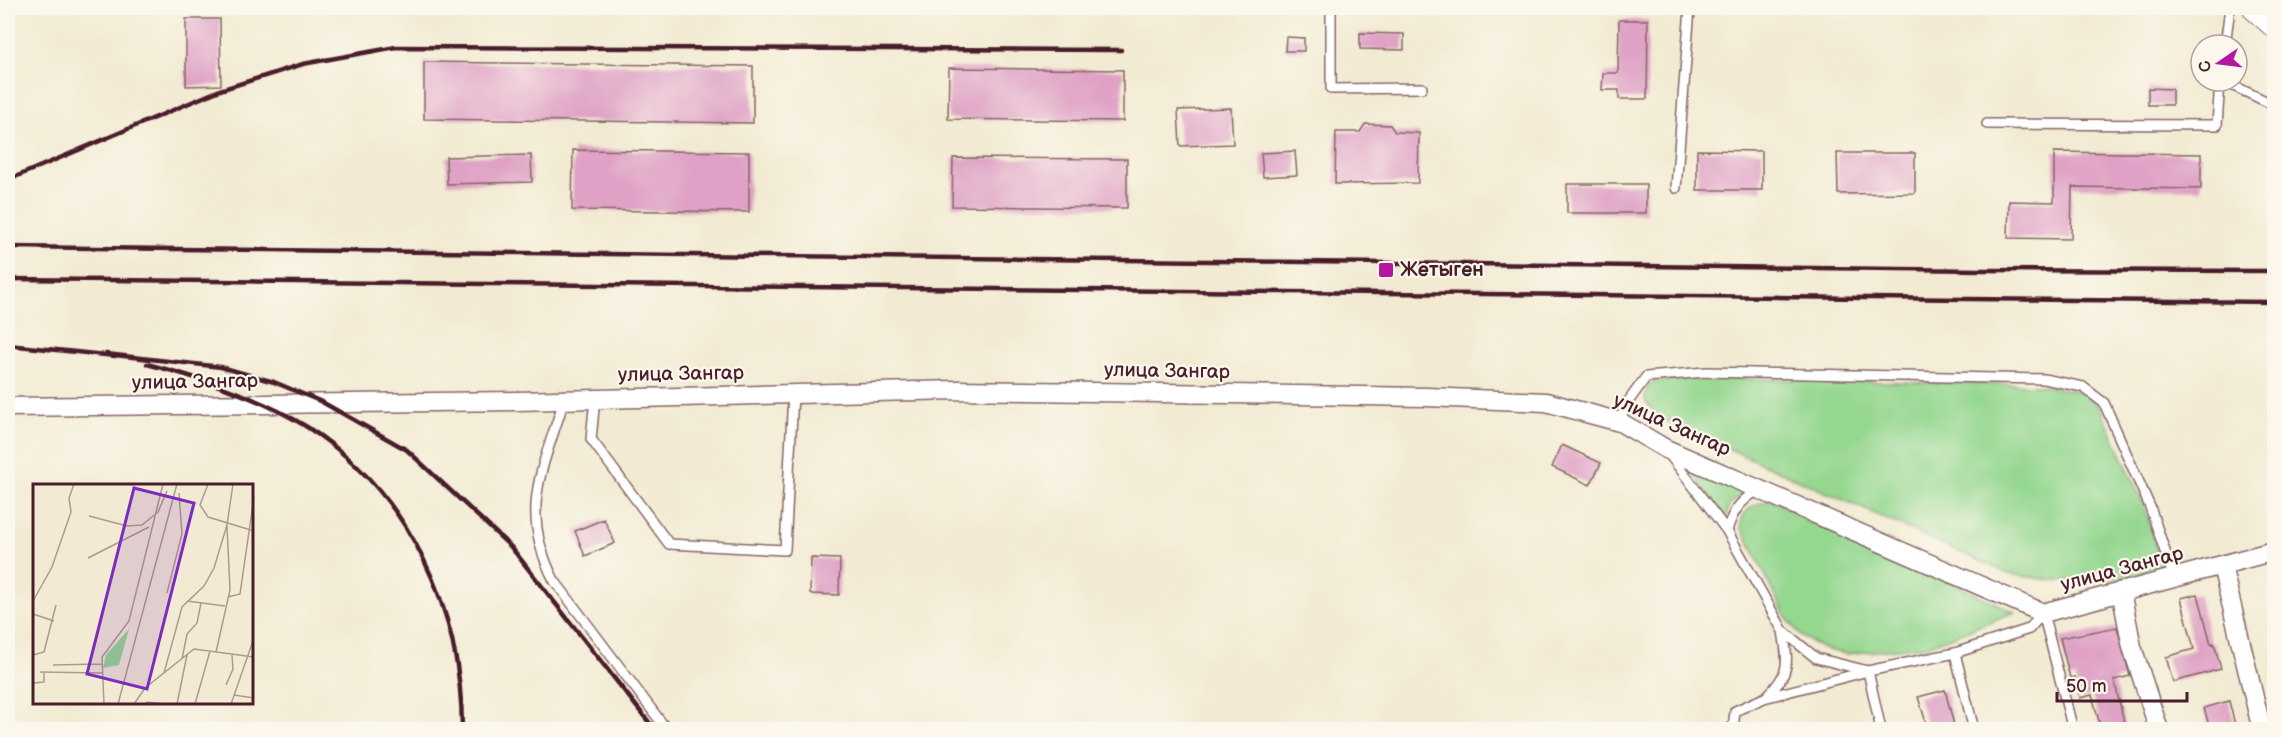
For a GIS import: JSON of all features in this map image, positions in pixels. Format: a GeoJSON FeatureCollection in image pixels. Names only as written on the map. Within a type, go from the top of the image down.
{"type":"FeatureCollection","features":[{"type":"Feature","properties":{"kind":"main road"},"geometry":{"type":"LineString","coordinates":[[2256,8],[2274,24]]}},
{"type":"Feature","properties":{"kind":"street","name":"улица Зангар"},"geometry":{"type":"LineString","coordinates":[[8,407],[564,400],[957,390],[1427,397],[1546,402],[1620,422],[1666,449],[2043,613],[2274,550]]}},
{"type":"Feature","properties":{"kind":"street"},"geometry":{"type":"LineString","coordinates":[[2222,566],[2262,729]]}},
{"type":"Feature","properties":{"kind":"street"},"geometry":{"type":"LineString","coordinates":[[2121,591],[2132,647],[2159,729]]}},
{"type":"Feature","properties":{"kind":"lane"},"geometry":{"type":"LineString","coordinates":[[1330,8],[1331,90],[1422,88]]}},
{"type":"Feature","properties":{"kind":"lane"},"geometry":{"type":"LineString","coordinates":[[1676,188],[1689,8]]}},
{"type":"Feature","properties":{"kind":"lane"},"geometry":{"type":"LineString","coordinates":[[2227,33],[2230,8]]}},
{"type":"Feature","properties":{"kind":"lane"},"geometry":{"type":"LineString","coordinates":[[1987,124],[2217,125],[2221,93]]}},
{"type":"Feature","properties":{"kind":"lane"},"geometry":{"type":"LineString","coordinates":[[2248,93],[2274,105]]}},
{"type":"Feature","properties":{"kind":"lane"},"geometry":{"type":"LineString","coordinates":[[1620,422],[1625,406],[1646,376],[1696,373],[2044,379],[2083,387],[2104,403],[2150,507],[2174,578]]}},
{"type":"Feature","properties":{"kind":"lane"},"geometry":{"type":"LineString","coordinates":[[595,399],[591,439],[669,544],[785,550],[793,394]]}},
{"type":"Feature","properties":{"kind":"lane"},"geometry":{"type":"LineString","coordinates":[[564,400],[534,507],[541,554],[554,580],[667,729]]}},
{"type":"Feature","properties":{"kind":"lane"},"geometry":{"type":"LineString","coordinates":[[1666,449],[1727,531],[1783,631],[1788,664],[1778,685],[1764,698]]}},
{"type":"Feature","properties":{"kind":"lane"},"geometry":{"type":"LineString","coordinates":[[1727,531],[1731,514],[1739,503],[1760,489]]}},
{"type":"Feature","properties":{"kind":"lane"},"geometry":{"type":"LineString","coordinates":[[1732,729],[1735,711],[1764,698],[1868,671],[1955,653],[2029,629],[2043,613]]}},
{"type":"Feature","properties":{"kind":"lane"},"geometry":{"type":"LineString","coordinates":[[2043,613],[2073,729]]}},
{"type":"Feature","properties":{"kind":"lane"},"geometry":{"type":"LineString","coordinates":[[1783,631],[1816,658],[1868,671]]}},
{"type":"Feature","properties":{"kind":"lane"},"geometry":{"type":"LineString","coordinates":[[1955,653],[1974,729]]}},
{"type":"Feature","properties":{"kind":"lane"},"geometry":{"type":"LineString","coordinates":[[1868,671],[1881,729]]}},
{"type":"Feature","properties":{"kind":"green space"},"geometry":{"type":"Polygon","coordinates":[[[1704,378],[2041,385],[2081,392],[2100,407],[2145,508],[2162,568],[2122,578],[2086,581],[2050,580],[2009,574],[1658,417],[1645,400],[1647,387],[1654,381],[1704,378]]]}},
{"type":"Feature","properties":{"kind":"green space"},"geometry":{"type":"Polygon","coordinates":[[[1688,468],[1750,490],[1729,505],[1726,518],[1688,468]]]}},
{"type":"Feature","properties":{"kind":"green space"},"geometry":{"type":"Polygon","coordinates":[[[1771,500],[2015,612],[1927,646],[1846,654],[1824,649],[1801,636],[1786,617],[1741,526],[1744,515],[1750,508],[1771,500]]]}},
{"type":"Feature","properties":{"kind":"building"},"geometry":{"type":"Polygon","coordinates":[[[186,19],[220,19],[221,85],[186,86],[186,19]]]}},
{"type":"Feature","properties":{"kind":"building"},"geometry":{"type":"Polygon","coordinates":[[[1619,20],[1648,20],[1647,99],[1619,99],[1619,90],[1602,90],[1603,73],[1618,73],[1619,20]]]}},
{"type":"Feature","properties":{"kind":"building"},"geometry":{"type":"Polygon","coordinates":[[[1360,33],[1404,34],[1404,50],[1360,49],[1360,33]]]}},
{"type":"Feature","properties":{"kind":"building"},"geometry":{"type":"Polygon","coordinates":[[[1286,37],[1304,38],[1304,51],[1285,51],[1286,37]]]}},
{"type":"Feature","properties":{"kind":"building"},"geometry":{"type":"Polygon","coordinates":[[[424,62],[753,66],[753,123],[424,119],[424,62]]]}},
{"type":"Feature","properties":{"kind":"building"},"geometry":{"type":"Polygon","coordinates":[[[949,68],[1123,70],[1123,121],[948,119],[949,68]]]}},
{"type":"Feature","properties":{"kind":"building"},"geometry":{"type":"Polygon","coordinates":[[[2148,88],[2172,89],[2172,105],[2148,105],[2148,88]]]}},
{"type":"Feature","properties":{"kind":"building"},"geometry":{"type":"Polygon","coordinates":[[[1231,108],[1233,144],[1180,146],[1178,110],[1231,108]]]}},
{"type":"Feature","properties":{"kind":"building"},"geometry":{"type":"Polygon","coordinates":[[[1365,124],[1390,125],[1395,132],[1419,133],[1418,183],[1335,184],[1336,132],[1360,132],[1365,124]]]}},
{"type":"Feature","properties":{"kind":"building"},"geometry":{"type":"Polygon","coordinates":[[[573,150],[749,152],[749,212],[572,210],[573,150]]]}},
{"type":"Feature","properties":{"kind":"building"},"geometry":{"type":"Polygon","coordinates":[[[1697,150],[1762,151],[1762,190],[1697,190],[1697,150]]]}},
{"type":"Feature","properties":{"kind":"building"},"geometry":{"type":"Polygon","coordinates":[[[1295,151],[1297,175],[1263,177],[1261,153],[1295,151]]]}},
{"type":"Feature","properties":{"kind":"building"},"geometry":{"type":"Polygon","coordinates":[[[2054,152],[2201,154],[2201,189],[2072,187],[2071,239],[2008,238],[2009,201],[2054,202],[2054,152]]]}},
{"type":"Feature","properties":{"kind":"building"},"geometry":{"type":"Polygon","coordinates":[[[1837,153],[1915,153],[1915,193],[1838,194],[1837,153]]]}},
{"type":"Feature","properties":{"kind":"building"},"geometry":{"type":"Polygon","coordinates":[[[531,155],[532,182],[447,184],[446,157],[531,155]]]}},
{"type":"Feature","properties":{"kind":"building"},"geometry":{"type":"Polygon","coordinates":[[[953,158],[1127,159],[1127,208],[952,206],[953,158]]]}},
{"type":"Feature","properties":{"kind":"building"},"geometry":{"type":"Polygon","coordinates":[[[1567,184],[1646,184],[1646,213],[1567,213],[1567,184]]]}},
{"type":"Feature","properties":{"kind":"building"},"geometry":{"type":"Polygon","coordinates":[[[1562,445],[1601,463],[1590,485],[1552,467],[1562,445]]]}},
{"type":"Feature","properties":{"kind":"building"},"geometry":{"type":"Polygon","coordinates":[[[604,519],[615,543],[585,556],[575,531],[604,519]]]}},
{"type":"Feature","properties":{"kind":"building"},"geometry":{"type":"Polygon","coordinates":[[[811,558],[840,559],[839,595],[810,594],[811,558]]]}},
{"type":"Feature","properties":{"kind":"building"},"geometry":{"type":"Polygon","coordinates":[[[2198,594],[2211,644],[2214,643],[2221,669],[2173,682],[2166,657],[2194,649],[2181,598],[2198,594]]]}},
{"type":"Feature","properties":{"kind":"building"},"geometry":{"type":"Polygon","coordinates":[[[2117,627],[2130,676],[2114,680],[2126,729],[2101,729],[2092,695],[2080,698],[2075,677],[2070,678],[2060,638],[2117,627]]]}},
{"type":"Feature","properties":{"kind":"building"},"geometry":{"type":"Polygon","coordinates":[[[1945,690],[1955,729],[1928,729],[1918,697],[1945,690]]]}},
{"type":"Feature","properties":{"kind":"building"},"geometry":{"type":"Polygon","coordinates":[[[2229,701],[2236,729],[2210,729],[2204,708],[2229,701]]]}},
{"type":"Feature","properties":{"kind":"railway"},"geometry":{"type":"LineString","coordinates":[[8,180],[220,90],[303,64],[396,47],[1121,50]]}},
{"type":"Feature","properties":{"kind":"railway"},"geometry":{"type":"LineString","coordinates":[[8,247],[1983,270],[2274,271]]}},
{"type":"Feature","properties":{"kind":"railway"},"geometry":{"type":"LineString","coordinates":[[8,279],[2274,302]]}},
{"type":"Feature","properties":{"kind":"railway"},"geometry":{"type":"LineString","coordinates":[[8,345],[115,356]]}},
{"type":"Feature","properties":{"kind":"railway"},"geometry":{"type":"LineString","coordinates":[[106,354],[221,367],[274,382],[322,402],[407,450],[511,547],[655,730]]}},
{"type":"Feature","properties":{"kind":"railway"},"geometry":{"type":"LineString","coordinates":[[147,364],[229,389],[289,416],[343,454],[375,485],[401,520],[423,558],[440,599],[452,641],[460,685],[462,730]]}},
{"type":"Feature","properties":{"kind":"place","name":"Жетыген"},"geometry":{"type":"Point","coordinates":[1386,270]}}]}
